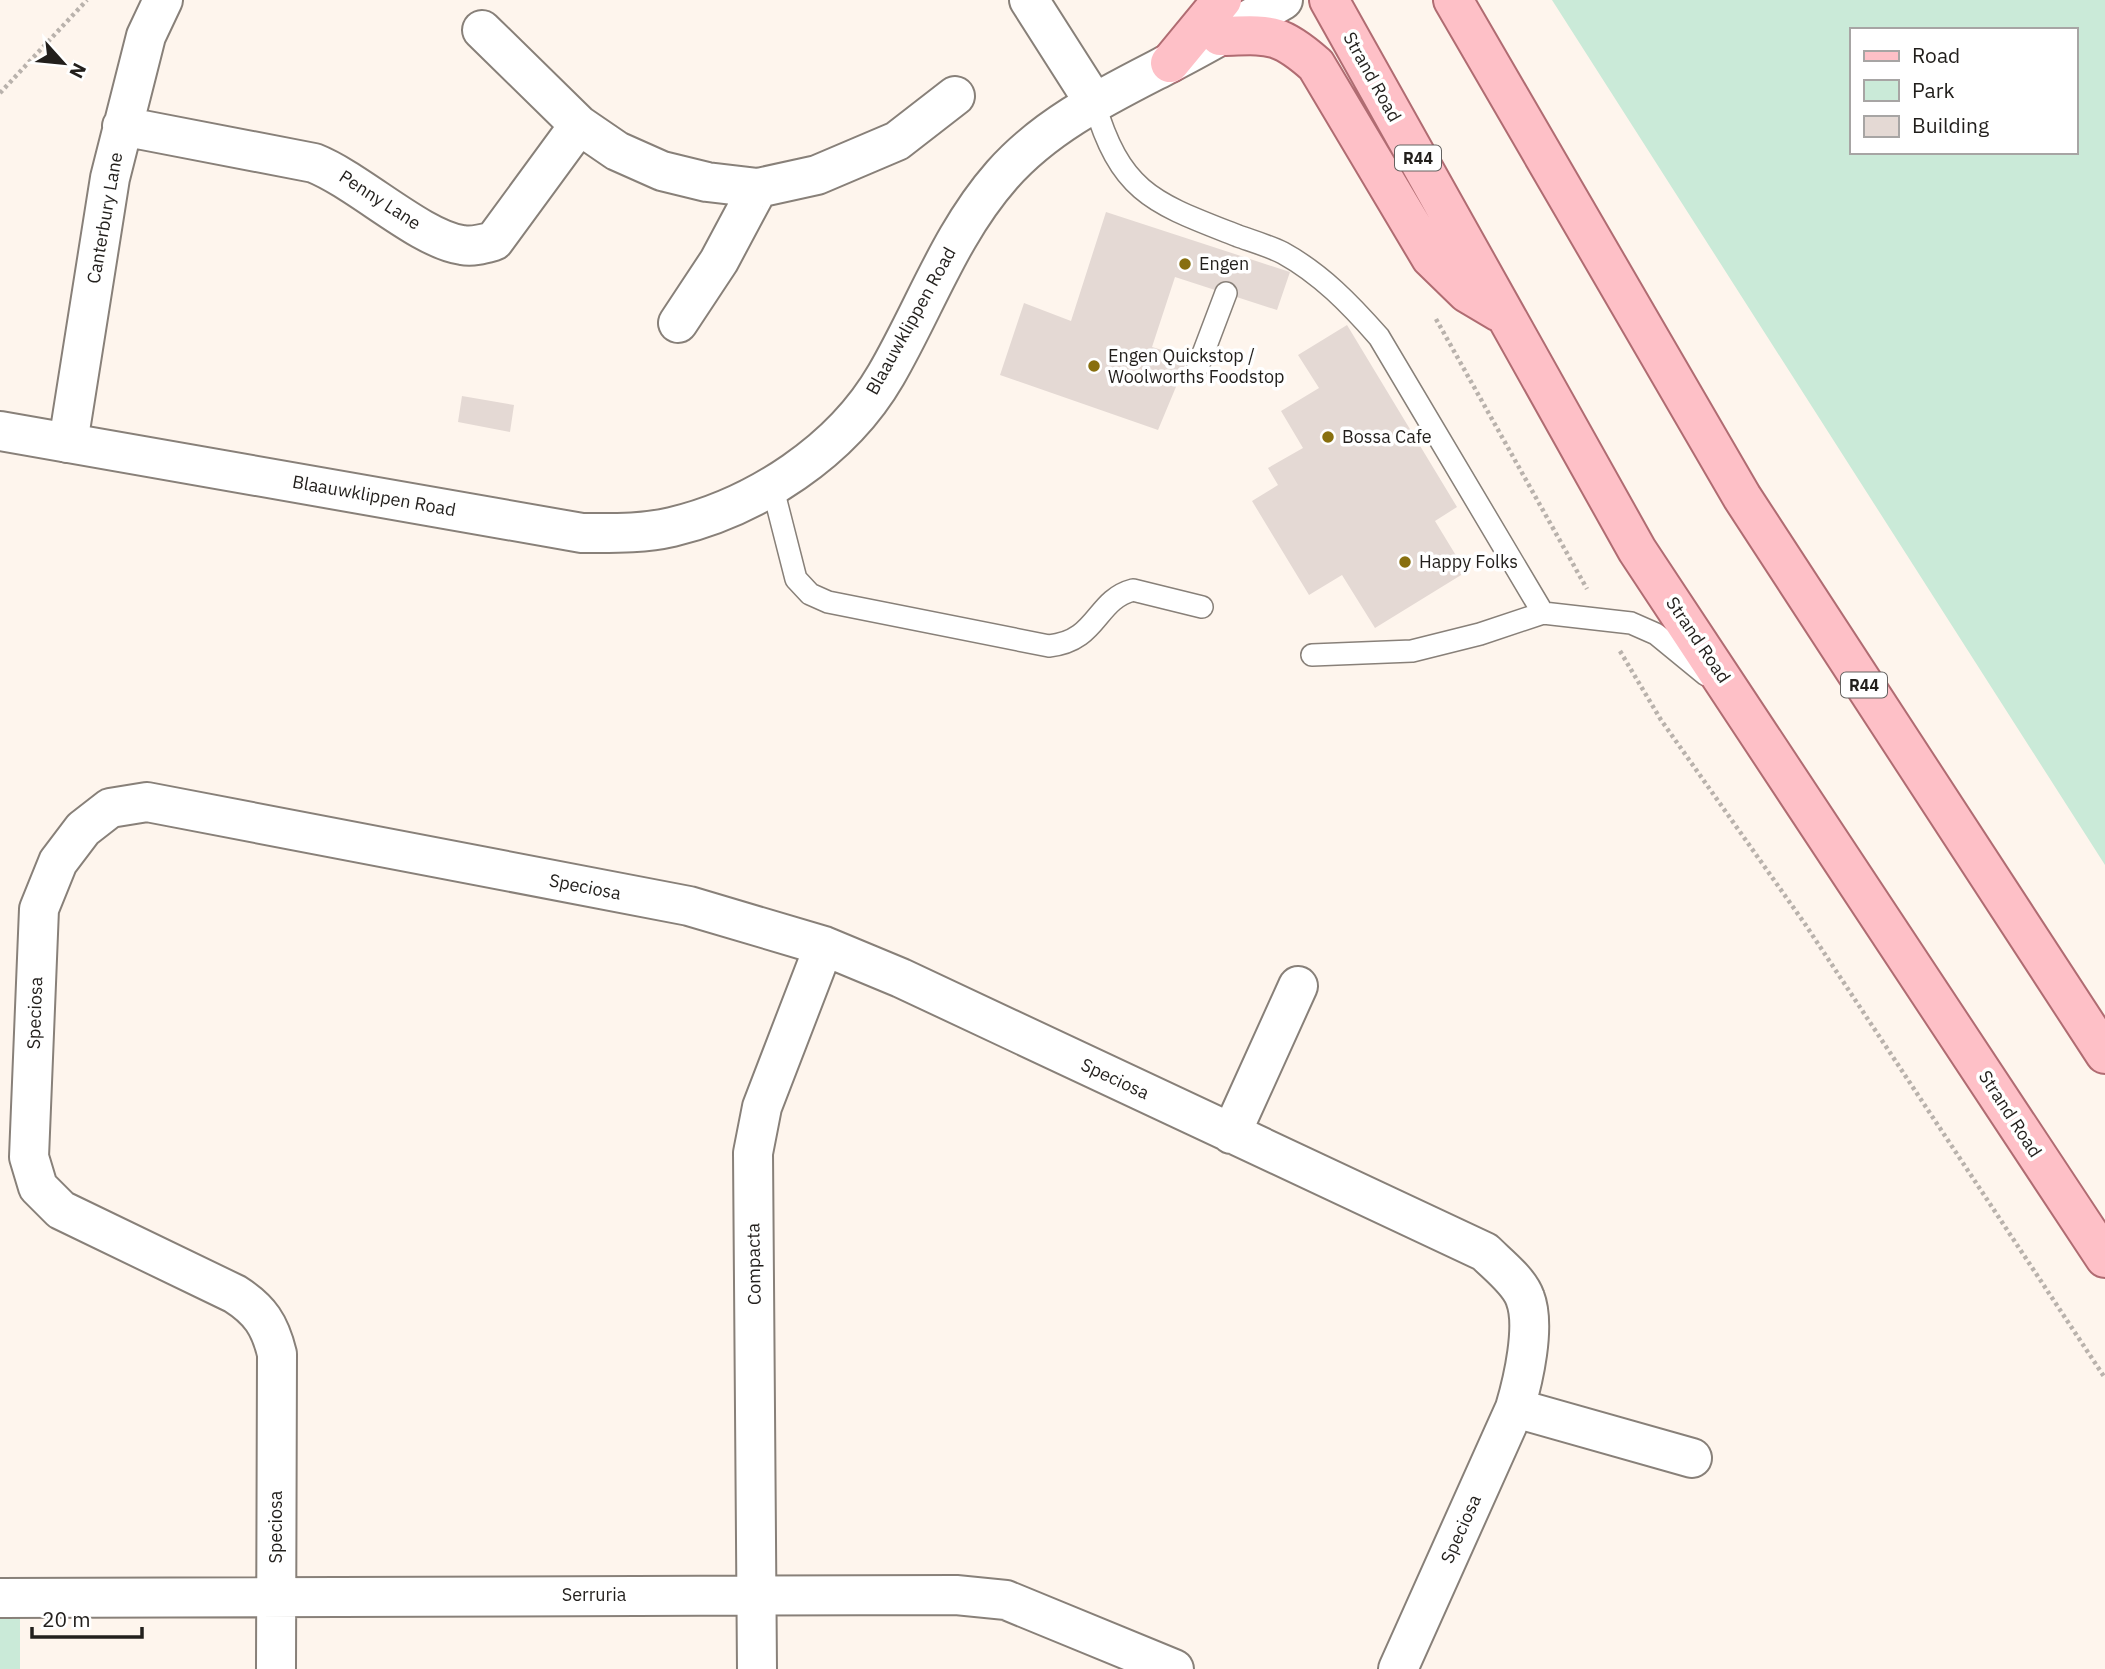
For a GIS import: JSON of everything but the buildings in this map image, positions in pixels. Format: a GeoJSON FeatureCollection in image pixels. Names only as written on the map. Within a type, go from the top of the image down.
{"type":"FeatureCollection","features":[{"type":"Feature","properties":{"kind":"main road","name":"Strand Road"},"geometry":{"type":"LineString","coordinates":[[1329,0],[1637,550],[2105,1258]]}},
{"type":"Feature","properties":{"kind":"main road","name":"R44"},"geometry":{"type":"LineString","coordinates":[[1452,0],[1742,497],[2105,1054]]}},
{"type":"Feature","properties":{"kind":"main road"},"geometry":{"type":"LineString","coordinates":[[1171,63],[1221,18],[1273,35],[1296,46],[1316,65],[1430,258],[1467,293],[1506,317]]}},
{"type":"Feature","properties":{"kind":"street","name":"Canterbury Lane"},"geometry":{"type":"LineString","coordinates":[[68,443],[110,178],[146,36],[163,0]]}},
{"type":"Feature","properties":{"kind":"street"},"geometry":{"type":"LineString","coordinates":[[1029,0],[1094,102]]}},
{"type":"Feature","properties":{"kind":"street"},"geometry":{"type":"LineString","coordinates":[[1221,18],[1283,0]]}},
{"type":"Feature","properties":{"kind":"street"},"geometry":{"type":"LineString","coordinates":[[482,30],[579,125],[617,152],[662,171],[707,182],[758,188],[817,175],[856,161],[897,141],[955,96]]}},
{"type":"Feature","properties":{"kind":"street","name":"Blaauwklippen Road"},"geometry":{"type":"LineString","coordinates":[[0,431],[582,533],[626,533],[670,527],[715,514],[772,485],[819,453],[861,410],[885,377],[963,224],[1002,174],[1040,137],[1094,102],[1171,63]]}},
{"type":"Feature","properties":{"kind":"street","name":"Penny Lane"},"geometry":{"type":"LineString","coordinates":[[122,126],[314,163],[336,172],[438,238],[461,245],[479,246],[494,241],[579,125]]}},
{"type":"Feature","properties":{"kind":"street"},"geometry":{"type":"LineString","coordinates":[[678,323],[719,261],[758,188]]}},
{"type":"Feature","properties":{"kind":"street","name":"Speciosa"},"geometry":{"type":"LineString","coordinates":[[276,1669],[277,1354],[272,1332],[257,1308],[235,1294],[61,1210],[38,1186],[29,1157],[39,909],[58,862],[83,828],[110,808],[147,802],[689,906],[824,946],[901,978],[1485,1252],[1526,1299],[1529,1342],[1526,1370],[1516,1408],[1398,1669]]}},
{"type":"Feature","properties":{"kind":"street","name":"Compacta"},"geometry":{"type":"LineString","coordinates":[[757,1669],[753,1153],[762,1107],[824,946]]}},
{"type":"Feature","properties":{"kind":"street"},"geometry":{"type":"LineString","coordinates":[[1231,1134],[1298,986]]}},
{"type":"Feature","properties":{"kind":"street"},"geometry":{"type":"LineString","coordinates":[[1516,1408],[1692,1458]]}},
{"type":"Feature","properties":{"kind":"street","name":"Serruria"},"geometry":{"type":"LineString","coordinates":[[0,1598],[942,1595],[1006,1600],[1174,1669]]}},
{"type":"Feature","properties":{"kind":"lane"},"geometry":{"type":"LineString","coordinates":[[1094,102],[1105,141],[1129,180],[1159,202],[1242,247],[1281,252],[1313,272],[1347,300],[1379,337],[1543,613]]}},
{"type":"Feature","properties":{"kind":"lane"},"geometry":{"type":"LineString","coordinates":[[1198,367],[1226,293]]}},
{"type":"Feature","properties":{"kind":"lane"},"geometry":{"type":"LineString","coordinates":[[772,485],[796,579],[810,594],[828,602],[1049,646],[1076,640],[1113,600],[1133,590],[1202,607]]}},
{"type":"Feature","properties":{"kind":"lane"},"geometry":{"type":"LineString","coordinates":[[1312,655],[1412,651],[1480,634],[1543,613],[1631,623],[1656,634],[1744,709]]}},
{"type":"Feature","properties":{"kind":"path"},"geometry":{"type":"LineString","coordinates":[[0,93],[87,0]]}},
{"type":"Feature","properties":{"kind":"path"},"geometry":{"type":"LineString","coordinates":[[1431,310],[1589,592]]}},
{"type":"Feature","properties":{"kind":"path"},"geometry":{"type":"LineString","coordinates":[[1616,644],[1661,720],[1805,924],[2105,1378]]}},
{"type":"Feature","properties":{"kind":"green space"},"geometry":{"type":"Polygon","coordinates":[[[1552,0],[2105,0],[2105,865],[1552,0]]]}},
{"type":"Feature","properties":{"kind":"green space"},"geometry":{"type":"Polygon","coordinates":[[[0,1598],[20,1598],[20,1669],[0,1669],[0,1598]]]}},
{"type":"Feature","properties":{"kind":"place","name":"Engen"},"geometry":{"type":"Point","coordinates":[1185,264]}},
{"type":"Feature","properties":{"kind":"place","name":"Engen Quickstop / Woolworths Foodstop"},"geometry":{"type":"Point","coordinates":[1094,366]}},
{"type":"Feature","properties":{"kind":"place","name":"Bossa Cafe"},"geometry":{"type":"Point","coordinates":[1328,437]}},
{"type":"Feature","properties":{"kind":"place","name":"Happy Folks"},"geometry":{"type":"Point","coordinates":[1405,562]}}]}
